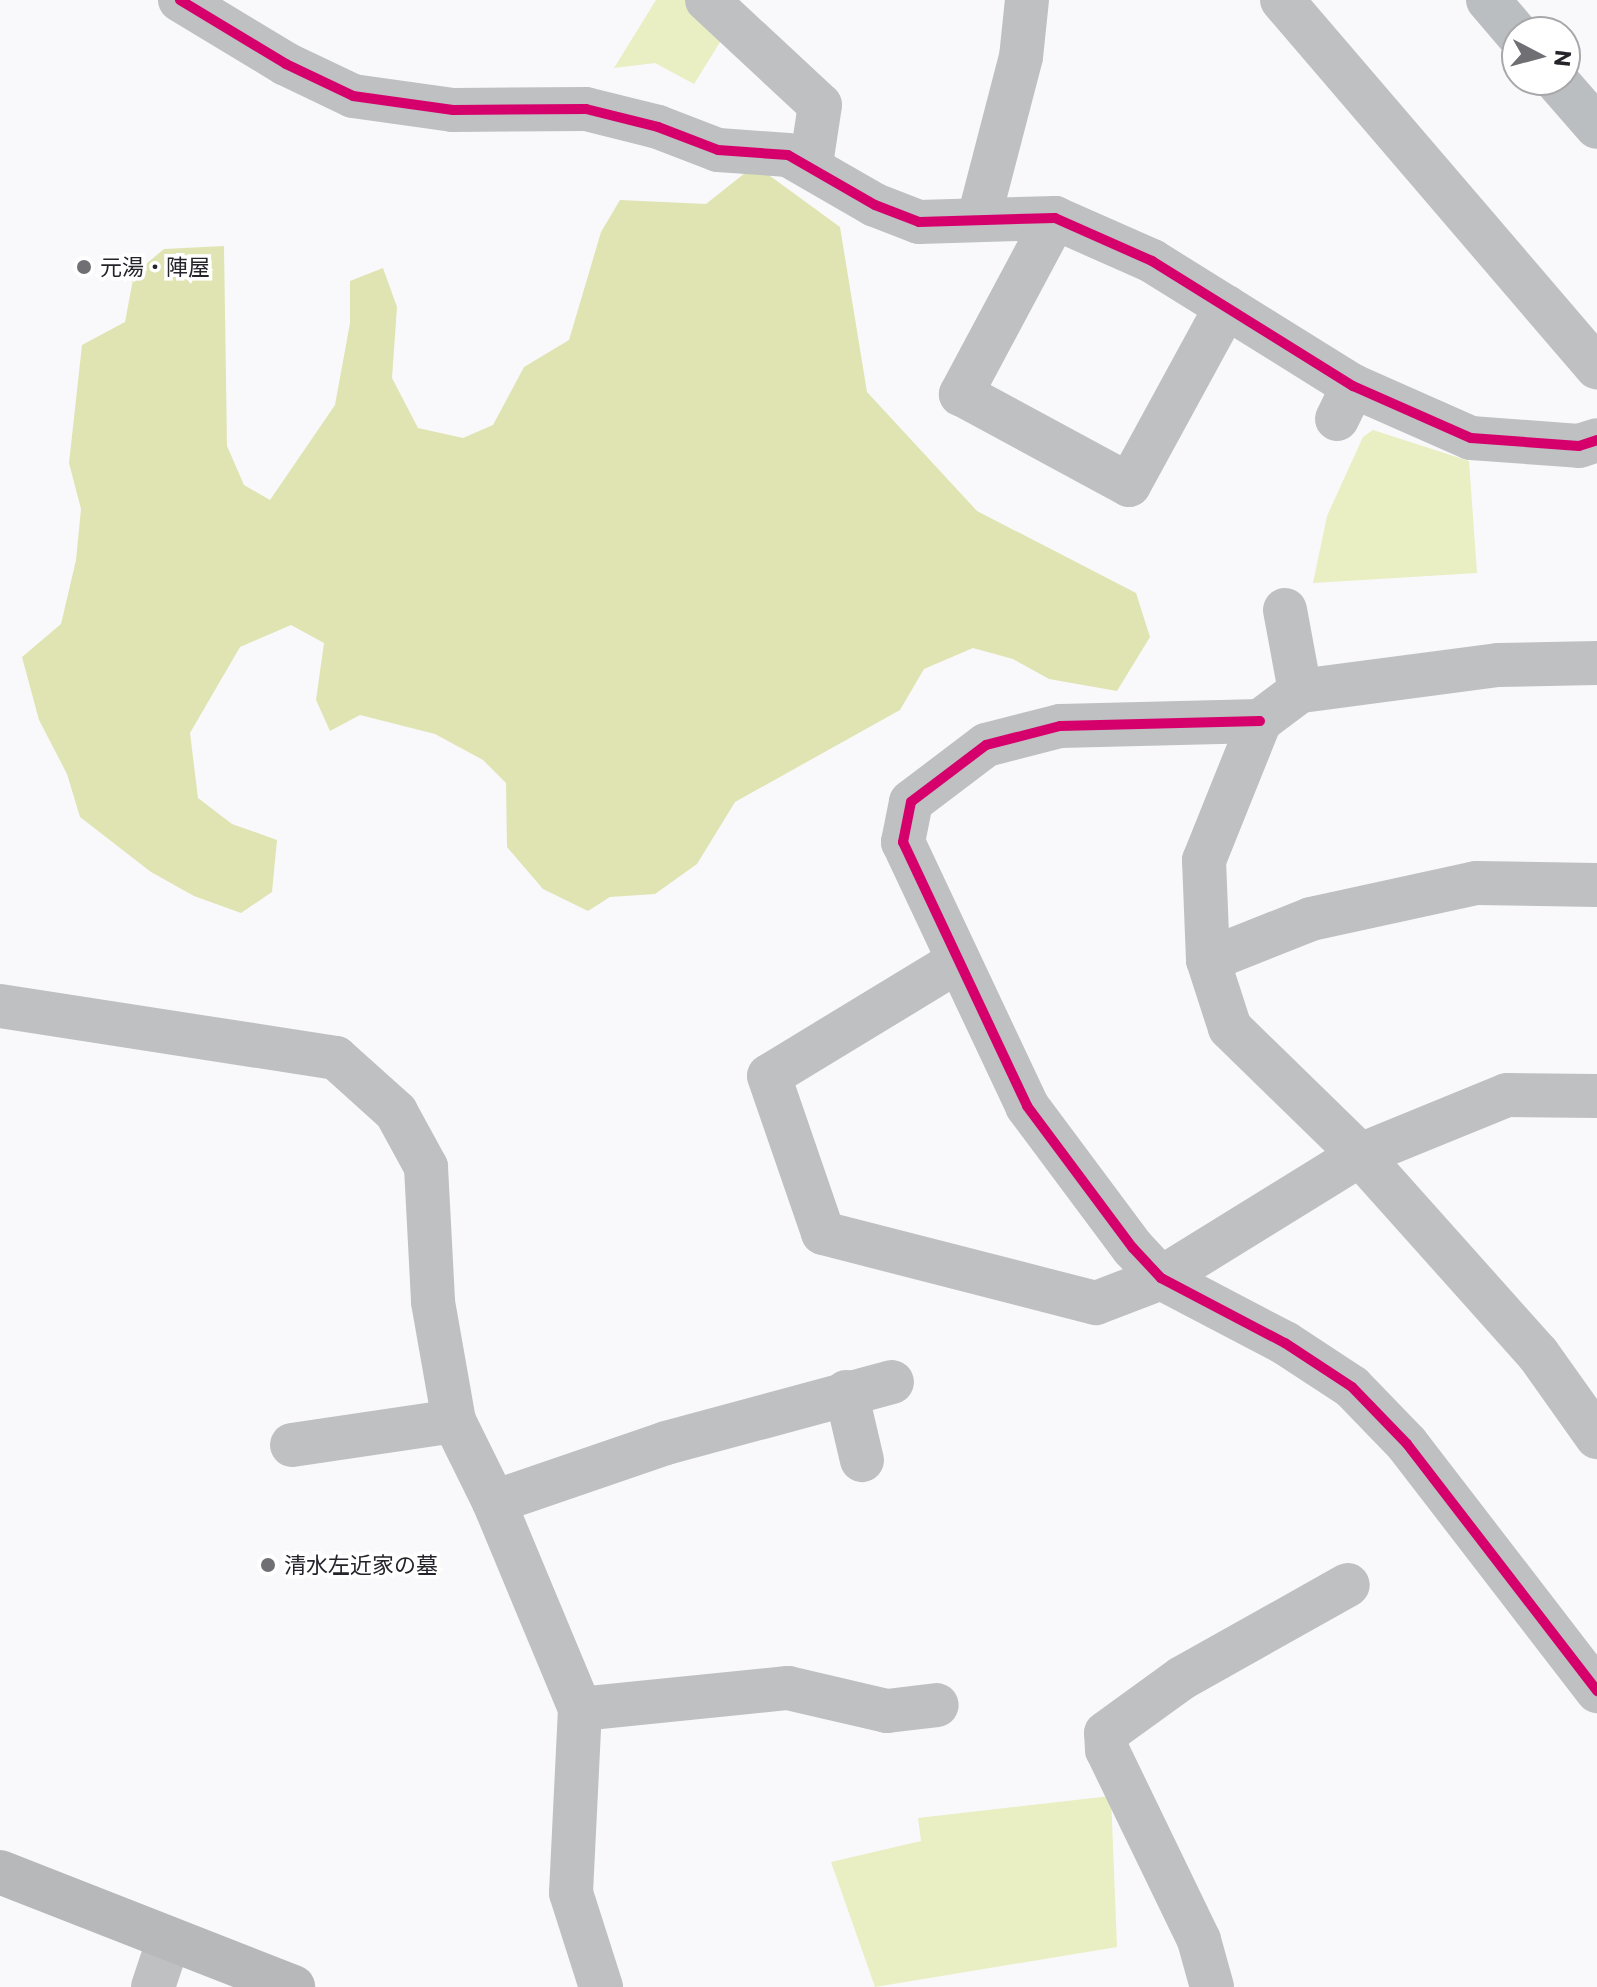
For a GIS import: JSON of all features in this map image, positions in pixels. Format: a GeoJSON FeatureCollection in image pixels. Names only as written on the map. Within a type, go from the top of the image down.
{"type":"FeatureCollection","features":[{"type":"Feature","properties":{"kind":"highway"},"geometry":{"type":"LineString","coordinates":[[1488,0],[1502,16]]}},
{"type":"Feature","properties":{"kind":"highway"},"geometry":{"type":"LineString","coordinates":[[1570,96],[1597,127]]}},
{"type":"Feature","properties":{"kind":"main road"},"geometry":{"type":"LineString","coordinates":[[0,1872],[293,1987]]}},
{"type":"Feature","properties":{"kind":"street"},"geometry":{"type":"LineString","coordinates":[[180,0],[286,64],[353,96],[453,110],[586,109],[658,127],[718,150],[788,155],[811,164],[875,205],[919,222],[1055,218],[1152,261],[1226,307],[1345,402],[1471,438],[1579,446],[1597,440]]}},
{"type":"Feature","properties":{"kind":"street"},"geometry":{"type":"LineString","coordinates":[[707,0],[820,105],[811,164]]}},
{"type":"Feature","properties":{"kind":"street"},"geometry":{"type":"LineString","coordinates":[[979,218],[1021,57],[1027,0]]}},
{"type":"Feature","properties":{"kind":"street"},"geometry":{"type":"LineString","coordinates":[[1282,0],[1597,367]]}},
{"type":"Feature","properties":{"kind":"street"},"geometry":{"type":"LineString","coordinates":[[1055,218],[961,394],[1129,485],[1226,307]]}},
{"type":"Feature","properties":{"kind":"street"},"geometry":{"type":"LineString","coordinates":[[1285,610],[1300,691]]}},
{"type":"Feature","properties":{"kind":"street"},"geometry":{"type":"LineString","coordinates":[[1597,663],[1498,665],[1300,691],[1260,721],[1204,860],[1208,960],[1230,1028],[1360,1155],[1538,1354],[1597,1437]]}},
{"type":"Feature","properties":{"kind":"street"},"geometry":{"type":"LineString","coordinates":[[1260,721],[1060,726],[986,745],[911,802],[903,842],[1027,1106],[1161,1278],[1285,1343],[1352,1387],[1407,1444],[1590,1666]]}},
{"type":"Feature","properties":{"kind":"street"},"geometry":{"type":"LineString","coordinates":[[1208,960],[1311,919],[1476,883],[1597,885]]}},
{"type":"Feature","properties":{"kind":"street"},"geometry":{"type":"LineString","coordinates":[[958,961],[769,1076],[823,1233],[1096,1303],[1161,1278],[1360,1155],[1507,1095],[1597,1096]]}},
{"type":"Feature","properties":{"kind":"street"},"geometry":{"type":"LineString","coordinates":[[0,1006],[336,1058],[396,1112],[426,1167],[433,1302],[454,1421],[494,1502],[580,1709],[571,1893],[601,1987]]}},
{"type":"Feature","properties":{"kind":"street"},"geometry":{"type":"LineString","coordinates":[[494,1502],[666,1443],[892,1382]]}},
{"type":"Feature","properties":{"kind":"street"},"geometry":{"type":"LineString","coordinates":[[846,1392],[862,1460]]}},
{"type":"Feature","properties":{"kind":"street"},"geometry":{"type":"LineString","coordinates":[[292,1445],[454,1421]]}},
{"type":"Feature","properties":{"kind":"street"},"geometry":{"type":"LineString","coordinates":[[1212,1987],[1199,1940],[1107,1750],[1106,1733],[1182,1678],[1348,1585]]}},
{"type":"Feature","properties":{"kind":"street"},"geometry":{"type":"LineString","coordinates":[[580,1709],[788,1688],[887,1711],[937,1705]]}},
{"type":"Feature","properties":{"kind":"street"},"geometry":{"type":"LineString","coordinates":[[153,1987],[169,1939]]}},
{"type":"Feature","properties":{"kind":"green space"},"geometry":{"type":"Polygon","coordinates":[[[656,0],[685,0],[722,39],[694,84],[655,63],[614,68],[656,0]]]}},
{"type":"Feature","properties":{"kind":"green space"},"geometry":{"type":"Polygon","coordinates":[[[745,173],[766,173],[840,227],[867,392],[977,511],[1136,593],[1150,637],[1117,691],[1049,679],[1013,659],[973,648],[924,669],[900,710],[735,802],[697,864],[655,894],[610,897],[588,911],[543,889],[507,847],[506,783],[483,760],[435,734],[360,715],[330,731],[316,700],[324,643],[291,625],[240,647],[190,733],[198,798],[232,824],[277,840],[272,892],[241,913],[194,896],[151,872],[80,817],[67,774],[39,720],[22,657],[61,624],[76,560],[81,509],[69,463],[82,345],[125,322],[134,274],[164,249],[224,246],[227,446],[244,485],[270,500],[335,405],[350,323],[350,281],[383,268],[397,307],[392,378],[418,428],[463,438],[493,425],[524,367],[569,340],[601,232],[620,200],[706,204],[745,173]]]}},
{"type":"Feature","properties":{"kind":"green space"},"geometry":{"type":"Polygon","coordinates":[[[1373,430],[1469,461],[1477,573],[1313,583],[1327,516],[1363,437],[1373,430]]]}},
{"type":"Feature","properties":{"kind":"green space"},"geometry":{"type":"Polygon","coordinates":[[[1111,1796],[1117,1947],[875,1987],[831,1862],[921,1841],[918,1818],[1111,1796]]]}},
{"type":"Feature","properties":{"kind":"cycle path"},"geometry":{"type":"LineString","coordinates":[[180,0],[286,64],[353,96],[453,110],[586,109],[658,127],[718,150],[788,155],[875,205],[919,222],[1055,218],[1152,261],[1353,386],[1471,438],[1579,446],[1597,440]]}},
{"type":"Feature","properties":{"kind":"cycle path"},"geometry":{"type":"LineString","coordinates":[[1260,721],[1060,726],[986,745],[911,802],[903,842],[1027,1106],[1133,1248],[1161,1278],[1285,1343],[1352,1387],[1407,1444],[1597,1691]]}},
{"type":"Feature","properties":{"kind":"place","name":"元湯・陣屋"},"geometry":{"type":"Point","coordinates":[84,267]}},
{"type":"Feature","properties":{"kind":"place","name":"清水左近家の墓"},"geometry":{"type":"Point","coordinates":[268,1565]}}]}
